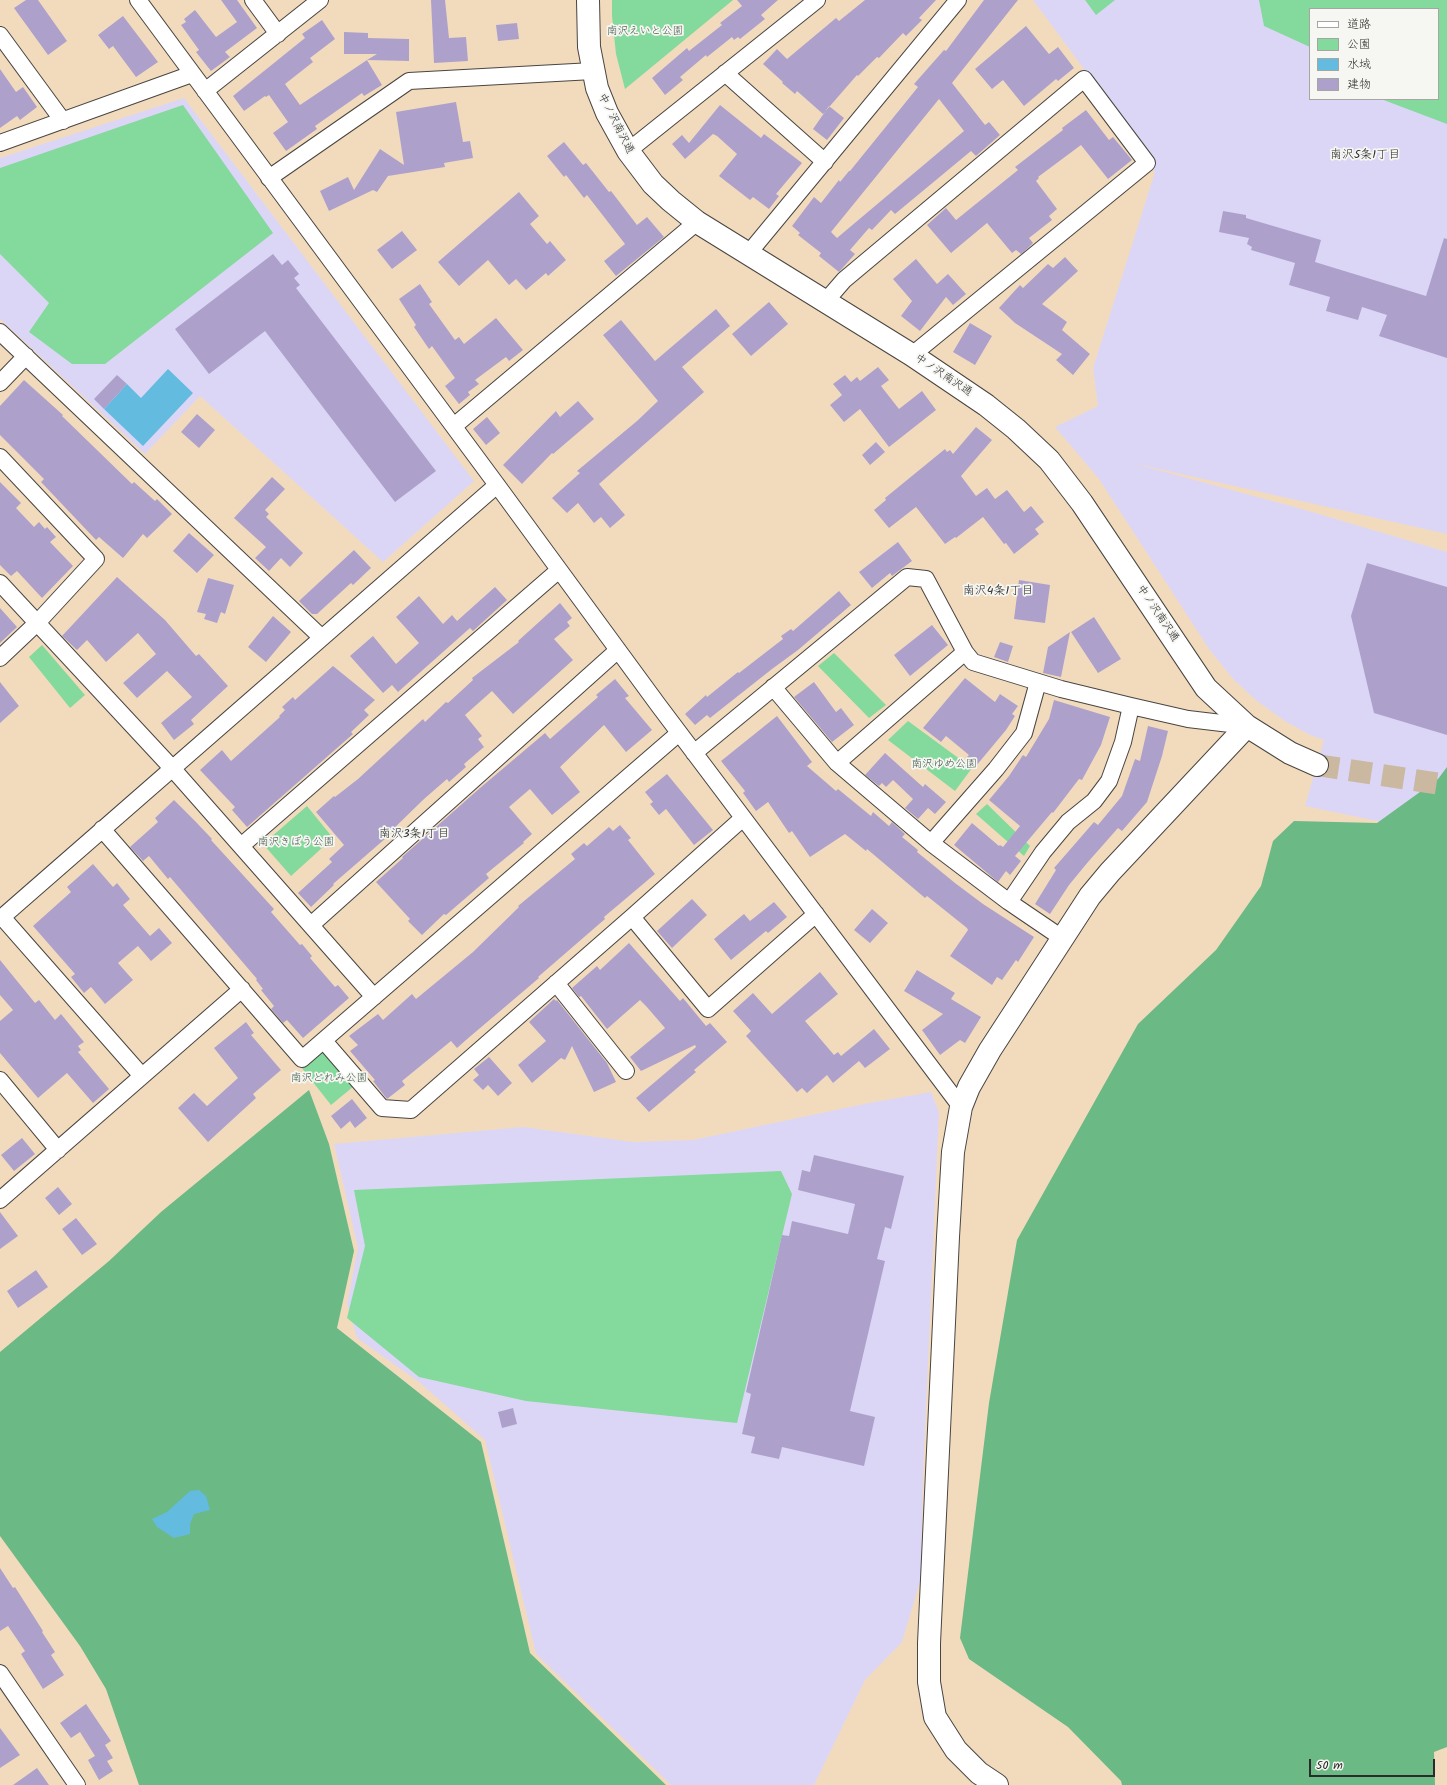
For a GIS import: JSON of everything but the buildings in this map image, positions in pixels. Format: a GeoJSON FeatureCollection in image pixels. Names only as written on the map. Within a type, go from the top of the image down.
{"type":"FeatureCollection","features":[{"type":"Feature","properties":{"kind":"street"},"geometry":{"type":"LineString","coordinates":[[138,0],[454,426],[679,733],[961,1107]]}},
{"type":"Feature","properties":{"kind":"street"},"geometry":{"type":"LineString","coordinates":[[253,0],[278,34]]}},
{"type":"Feature","properties":{"kind":"street"},"geometry":{"type":"LineString","coordinates":[[205,91],[320,0]]}},
{"type":"Feature","properties":{"kind":"street","name":"中ノ沢南沢通"},"geometry":{"type":"LineString","coordinates":[[588,0],[589,47],[597,88],[607,113],[628,151],[653,184],[697,222],[912,356],[986,405],[1016,429],[1049,460],[1082,503],[1206,688],[1247,726],[1290,753],[1317,765]]}},
{"type":"Feature","properties":{"kind":"street"},"geometry":{"type":"LineString","coordinates":[[628,151],[817,0]]}},
{"type":"Feature","properties":{"kind":"street"},"geometry":{"type":"LineString","coordinates":[[748,254],[958,0]]}},
{"type":"Feature","properties":{"kind":"street"},"geometry":{"type":"LineString","coordinates":[[0,35],[63,120]]}},
{"type":"Feature","properties":{"kind":"street"},"geometry":{"type":"LineString","coordinates":[[269,178],[409,81],[593,71]]}},
{"type":"Feature","properties":{"kind":"street"},"geometry":{"type":"LineString","coordinates":[[726,73],[825,162]]}},
{"type":"Feature","properties":{"kind":"street"},"geometry":{"type":"LineString","coordinates":[[0,143],[192,74]]}},
{"type":"Feature","properties":{"kind":"street"},"geometry":{"type":"LineString","coordinates":[[825,302],[844,280],[1084,79],[1147,163],[912,356]]}},
{"type":"Feature","properties":{"kind":"street"},"geometry":{"type":"LineString","coordinates":[[454,426],[697,222]]}},
{"type":"Feature","properties":{"kind":"street"},"geometry":{"type":"LineString","coordinates":[[0,332],[321,637]]}},
{"type":"Feature","properties":{"kind":"street"},"geometry":{"type":"LineString","coordinates":[[0,383],[26,356]]}},
{"type":"Feature","properties":{"kind":"street"},"geometry":{"type":"LineString","coordinates":[[0,456],[96,559],[37,623],[0,658]]}},
{"type":"Feature","properties":{"kind":"street"},"geometry":{"type":"LineString","coordinates":[[142,1076],[1,918],[321,637],[497,485]]}},
{"type":"Feature","properties":{"kind":"street"},"geometry":{"type":"LineString","coordinates":[[241,846],[559,570]]}},
{"type":"Feature","properties":{"kind":"street"},"geometry":{"type":"LineString","coordinates":[[694,753],[907,577],[926,579],[965,652],[973,662],[1038,682],[1131,706],[1188,719],[1247,726]]}},
{"type":"Feature","properties":{"kind":"street"},"geometry":{"type":"LineString","coordinates":[[0,583],[172,768],[374,997]]}},
{"type":"Feature","properties":{"kind":"street"},"geometry":{"type":"LineString","coordinates":[[310,925],[618,650]]}},
{"type":"Feature","properties":{"kind":"street"},"geometry":{"type":"LineString","coordinates":[[837,763],[965,652]]}},
{"type":"Feature","properties":{"kind":"street"},"geometry":{"type":"LineString","coordinates":[[931,843],[996,769],[1024,733],[1038,682]]}},
{"type":"Feature","properties":{"kind":"street"},"geometry":{"type":"LineString","coordinates":[[773,687],[837,763],[931,843],[1009,902],[1062,938]]}},
{"type":"Feature","properties":{"kind":"street"},"geometry":{"type":"LineString","coordinates":[[1009,902],[1043,852],[1068,822],[1094,801],[1109,781],[1123,742],[1131,706]]}},
{"type":"Feature","properties":{"kind":"street"},"geometry":{"type":"LineString","coordinates":[[997,1785],[979,1773],[956,1750],[935,1717],[929,1682],[929,1643],[948,1237],[953,1152],[961,1107],[990,1050],[1090,896],[1110,872],[1247,726]]}},
{"type":"Feature","properties":{"kind":"street"},"geometry":{"type":"LineString","coordinates":[[102,829],[302,1059],[679,733]]}},
{"type":"Feature","properties":{"kind":"street"},"geometry":{"type":"LineString","coordinates":[[324,1041],[382,1108],[410,1110],[632,917],[743,818]]}},
{"type":"Feature","properties":{"kind":"street"},"geometry":{"type":"LineString","coordinates":[[632,917],[708,1009],[816,914]]}},
{"type":"Feature","properties":{"kind":"street"},"geometry":{"type":"LineString","coordinates":[[556,983],[626,1071]]}},
{"type":"Feature","properties":{"kind":"street"},"geometry":{"type":"LineString","coordinates":[[0,1200],[242,989]]}},
{"type":"Feature","properties":{"kind":"street"},"geometry":{"type":"LineString","coordinates":[[0,1080],[58,1150]]}},
{"type":"Feature","properties":{"kind":"street"},"geometry":{"type":"LineString","coordinates":[[0,1673],[77,1785]]}},
{"type":"Feature","properties":{"kind":"shaded area"},"geometry":{"type":"Polygon","coordinates":[[[1033,0],[1447,0],[1447,534],[1132,463],[1302,509],[1447,552],[1447,827],[1377,821],[1305,806],[1324,740],[1310,735],[1285,721],[1257,701],[1234,680],[1209,649],[1099,479],[1055,427],[1098,406],[1093,368],[1155,172],[1084,69],[1033,0]]]}},
{"type":"Feature","properties":{"kind":"shaded area"},"geometry":{"type":"Polygon","coordinates":[[[184,98],[474,481],[383,562],[200,396],[145,454],[0,319],[0,158],[184,98]]]}},
{"type":"Feature","properties":{"kind":"shaded area"},"geometry":{"type":"Polygon","coordinates":[[[931,1092],[939,1112],[923,1477],[921,1578],[902,1642],[865,1680],[814,1785],[671,1785],[536,1654],[485,1440],[419,1382],[357,1338],[347,1304],[358,1248],[334,1144],[523,1127],[633,1142],[693,1140],[869,1103],[931,1092]]]}},
{"type":"Feature","properties":{"kind":"green space","name":"南沢えいと公園"},"geometry":{"type":"Polygon","coordinates":[[[612,0],[733,0],[625,89],[616,54],[612,0]]]}},
{"type":"Feature","properties":{"kind":"green space"},"geometry":{"type":"Polygon","coordinates":[[[1085,0],[1115,0],[1096,15],[1085,0]]]}},
{"type":"Feature","properties":{"kind":"green space"},"geometry":{"type":"Polygon","coordinates":[[[1259,0],[1447,0],[1447,124],[1384,100],[1439,100],[1439,8],[1309,8],[1309,47],[1264,26],[1259,0]]]}},
{"type":"Feature","properties":{"kind":"green space"},"geometry":{"type":"Polygon","coordinates":[[[183,105],[273,233],[105,364],[72,364],[29,332],[49,303],[0,254],[0,168],[183,105]]]}},
{"type":"Feature","properties":{"kind":"green space"},"geometry":{"type":"Polygon","coordinates":[[[42,645],[85,695],[70,708],[29,657],[42,645]]]}},
{"type":"Feature","properties":{"kind":"green space"},"geometry":{"type":"Polygon","coordinates":[[[834,653],[886,705],[869,718],[818,666],[834,653]]]}},
{"type":"Feature","properties":{"kind":"green space","name":"南沢ゆめ公園"},"geometry":{"type":"Polygon","coordinates":[[[908,721],[972,768],[955,791],[888,740],[908,721]]]}},
{"type":"Feature","properties":{"kind":"green space"},"geometry":{"type":"Polygon","coordinates":[[[1447,767],[1447,1747],[1434,1752],[1435,1785],[1122,1785],[1121,1781],[1068,1727],[969,1659],[960,1638],[989,1403],[1017,1240],[1138,1024],[1216,950],[1261,886],[1273,841],[1294,821],[1377,823],[1438,779],[1447,767]]]}},
{"type":"Feature","properties":{"kind":"green space"},"geometry":{"type":"Polygon","coordinates":[[[987,804],[1030,846],[1024,856],[976,814],[987,804]]]}},
{"type":"Feature","properties":{"kind":"green space","name":"南沢きぼう公園"},"geometry":{"type":"Polygon","coordinates":[[[307,806],[333,838],[291,876],[263,844],[307,806]]]}},
{"type":"Feature","properties":{"kind":"green space","name":"南沢どれみ公園"},"geometry":{"type":"Polygon","coordinates":[[[323,1050],[354,1086],[331,1105],[301,1067],[323,1050]]]}},
{"type":"Feature","properties":{"kind":"green space"},"geometry":{"type":"Polygon","coordinates":[[[309,1090],[329,1144],[354,1251],[337,1328],[481,1442],[530,1653],[666,1785],[139,1785],[106,1689],[80,1646],[0,1536],[0,1352],[109,1261],[161,1212],[309,1090]]]}},
{"type":"Feature","properties":{"kind":"green space"},"geometry":{"type":"Polygon","coordinates":[[[781,1171],[792,1194],[737,1423],[526,1401],[419,1377],[347,1318],[365,1246],[354,1190],[781,1171]]]}},
{"type":"Feature","properties":{"kind":"water"},"geometry":{"type":"Polygon","coordinates":[[[168,369],[193,393],[143,446],[104,409],[127,384],[141,398],[168,369]]]}},
{"type":"Feature","properties":{"kind":"water"},"geometry":{"type":"Polygon","coordinates":[[[199,1490],[206,1496],[210,1510],[194,1514],[190,1524],[190,1534],[174,1538],[157,1527],[152,1519],[167,1512],[190,1491],[199,1490]]]}},
{"type":"Feature","properties":{"kind":"tunnel"},"geometry":{"type":"LineString","coordinates":[[1317,765],[1447,785]]}},
{"type":"Feature","properties":{"kind":"district","name":"南沢5条1丁目"},"geometry":{"type":"Point","coordinates":[1365,156]}},
{"type":"Feature","properties":{"kind":"district","name":"南沢4条1丁目"},"geometry":{"type":"Point","coordinates":[998,592]}},
{"type":"Feature","properties":{"kind":"district","name":"南沢3条1丁目"},"geometry":{"type":"Point","coordinates":[414,835]}}]}
